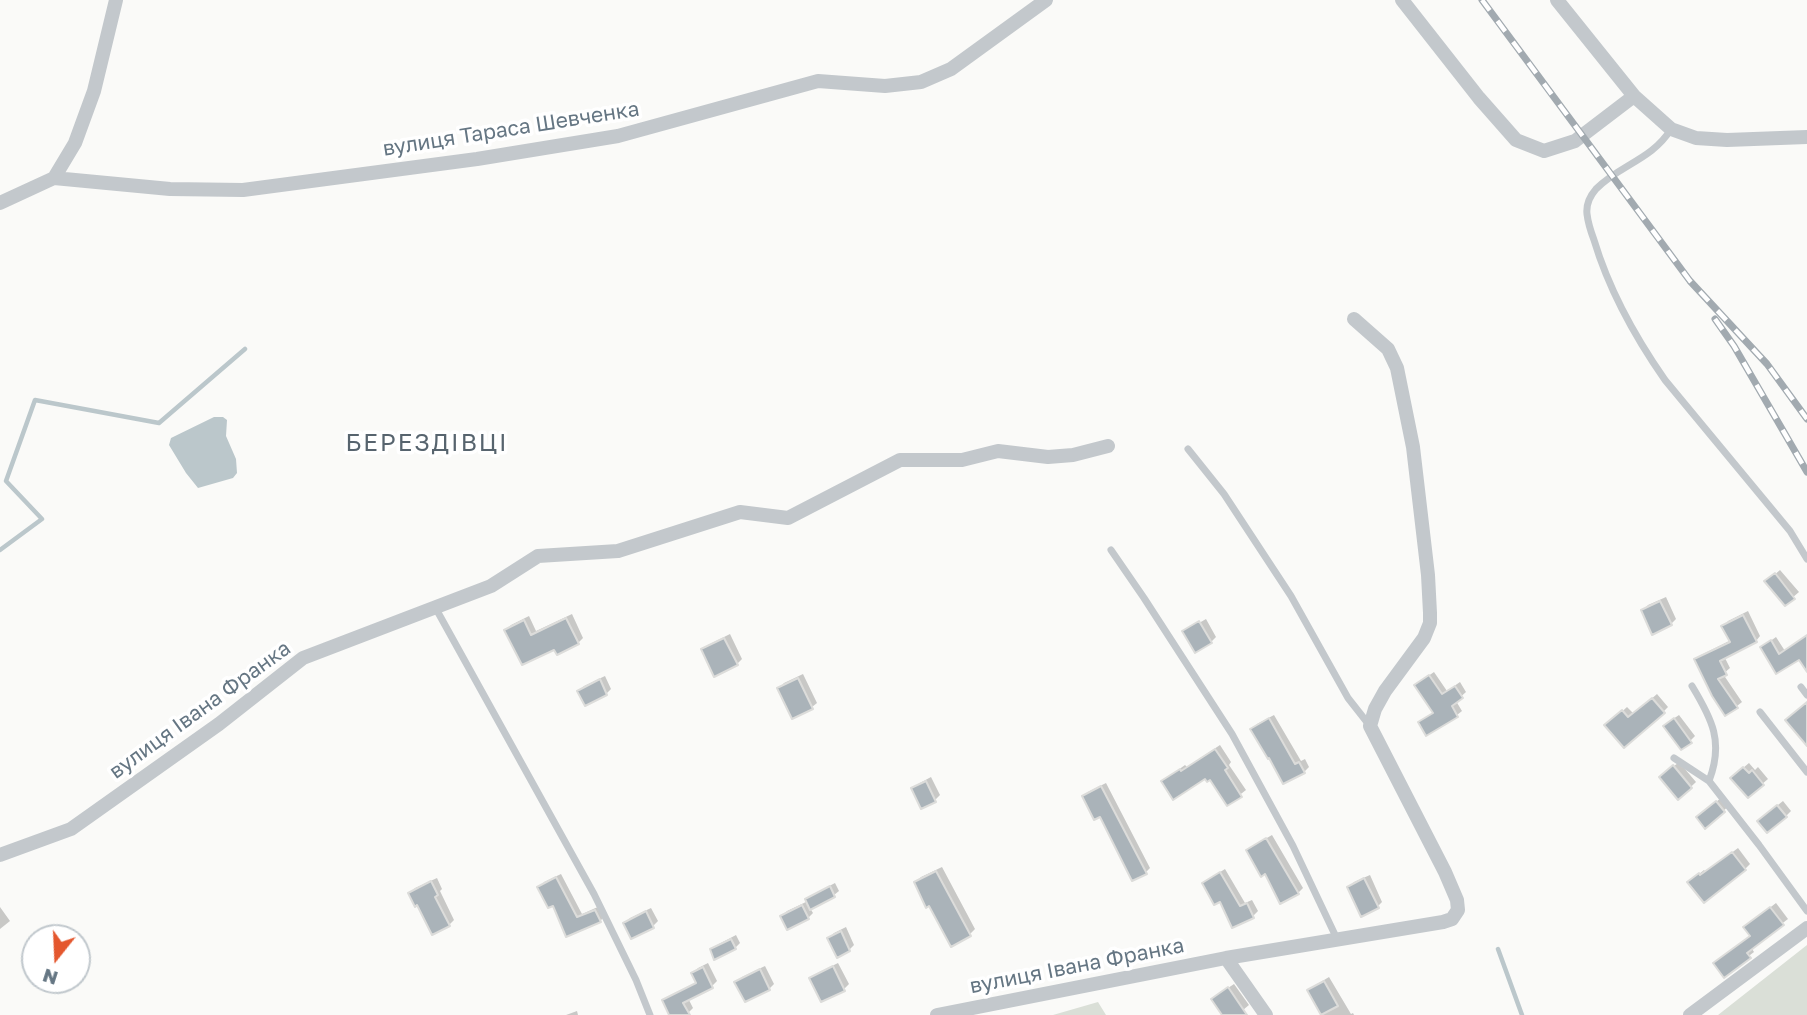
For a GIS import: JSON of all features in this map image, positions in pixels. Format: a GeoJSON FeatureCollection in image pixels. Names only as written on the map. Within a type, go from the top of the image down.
{"type":"FeatureCollection","features":[{"type":"Feature","properties":{"kind":"street"},"geometry":{"type":"LineString","coordinates":[[0,203],[54,178],[75,143],[94,91],[116,0]]}},
{"type":"Feature","properties":{"kind":"street","name":"вулиця Тараса Шевченка"},"geometry":{"type":"LineString","coordinates":[[54,178],[170,189],[243,190],[477,159],[618,136],[818,81],[885,86],[921,82],[951,69],[1046,0]]}},
{"type":"Feature","properties":{"kind":"street"},"geometry":{"type":"LineString","coordinates":[[1402,0],[1479,98],[1516,140],[1544,151],[1575,141],[1634,96]]}},
{"type":"Feature","properties":{"kind":"street"},"geometry":{"type":"LineString","coordinates":[[1558,0],[1634,96],[1671,129],[1696,138],[1727,140],[1807,137]]}},
{"type":"Feature","properties":{"kind":"street"},"geometry":{"type":"LineString","coordinates":[[1353,319],[1388,349],[1396,368],[1413,447],[1430,612],[1430,623],[1424,638],[1385,691],[1375,709],[1370,726]]}},
{"type":"Feature","properties":{"kind":"street","name":"вулиця Івана Франка"},"geometry":{"type":"LineString","coordinates":[[0,855],[71,830],[219,724],[303,657],[491,586],[538,556],[618,551],[740,512],[788,518],[900,460],[962,460],[998,451],[1048,457],[1073,456],[1108,446]]}},
{"type":"Feature","properties":{"kind":"street","name":"вулиця Івана Франка"},"geometry":{"type":"LineString","coordinates":[[937,1015],[1226,958],[1452,919],[1458,910],[1457,900],[1370,726]]}},
{"type":"Feature","properties":{"kind":"street"},"geometry":{"type":"LineString","coordinates":[[1690,1015],[1807,928]]}},
{"type":"Feature","properties":{"kind":"street"},"geometry":{"type":"LineString","coordinates":[[1226,958],[1266,1015]]}},
{"type":"Feature","properties":{"kind":"lane"},"geometry":{"type":"LineString","coordinates":[[1671,129],[1656,149],[1596,189],[1589,199],[1586,212],[1599,258],[1621,307],[1653,363],[1790,531],[1807,559]]}},
{"type":"Feature","properties":{"kind":"lane"},"geometry":{"type":"LineString","coordinates":[[1188,449],[1224,494],[1291,596],[1348,698],[1370,726]]}},
{"type":"Feature","properties":{"kind":"lane"},"geometry":{"type":"LineString","coordinates":[[1111,550],[1232,734],[1293,846],[1338,939]]}},
{"type":"Feature","properties":{"kind":"lane"},"geometry":{"type":"LineString","coordinates":[[435,607],[594,894],[650,1015]]}},
{"type":"Feature","properties":{"kind":"lane"},"geometry":{"type":"LineString","coordinates":[[1692,686],[1707,710],[1715,734],[1717,751],[1709,781]]}},
{"type":"Feature","properties":{"kind":"lane"},"geometry":{"type":"LineString","coordinates":[[1801,687],[1807,695]]}},
{"type":"Feature","properties":{"kind":"lane"},"geometry":{"type":"LineString","coordinates":[[1760,712],[1807,772]]}},
{"type":"Feature","properties":{"kind":"lane"},"geometry":{"type":"LineString","coordinates":[[1674,758],[1709,781],[1807,911]]}},
{"type":"Feature","properties":{"kind":"shaded area"},"geometry":{"type":"Polygon","coordinates":[[[214,417],[227,420],[226,436],[236,459],[237,473],[233,478],[198,488],[169,445],[171,438],[214,417]]]}},
{"type":"Feature","properties":{"kind":"shaded area"},"geometry":{"type":"Polygon","coordinates":[[[1807,945],[1807,1015],[1718,1015],[1807,945]]]}},
{"type":"Feature","properties":{"kind":"shaded area"},"geometry":{"type":"Polygon","coordinates":[[[1098,1002],[1106,1015],[1053,1015],[1098,1002]]]}},
{"type":"Feature","properties":{"kind":"building"},"geometry":{"type":"Polygon","coordinates":[[[1775,573],[1795,599],[1785,606],[1764,581],[1775,573]]]}},
{"type":"Feature","properties":{"kind":"building"},"geometry":{"type":"Polygon","coordinates":[[[1660,601],[1672,625],[1652,635],[1641,610],[1660,601]]]}},
{"type":"Feature","properties":{"kind":"building"},"geometry":{"type":"Polygon","coordinates":[[[1743,615],[1757,642],[1720,661],[1727,675],[1718,679],[1738,708],[1725,716],[1694,659],[1730,642],[1721,626],[1743,615]]]}},
{"type":"Feature","properties":{"kind":"building"},"geometry":{"type":"Polygon","coordinates":[[[566,618],[579,644],[557,655],[554,650],[522,665],[504,630],[524,620],[531,635],[566,618]]]}},
{"type":"Feature","properties":{"kind":"building"},"geometry":{"type":"Polygon","coordinates":[[[1199,621],[1212,643],[1195,653],[1182,631],[1199,621]]]}},
{"type":"Feature","properties":{"kind":"building"},"geometry":{"type":"Polygon","coordinates":[[[1807,635],[1807,672],[1799,660],[1776,674],[1760,647],[1771,640],[1779,654],[1807,635]]]}},
{"type":"Feature","properties":{"kind":"building"},"geometry":{"type":"Polygon","coordinates":[[[724,638],[738,665],[714,677],[701,649],[724,638]]]}},
{"type":"Feature","properties":{"kind":"building"},"geometry":{"type":"Polygon","coordinates":[[[1429,675],[1442,694],[1455,686],[1463,698],[1452,706],[1458,717],[1426,736],[1418,722],[1433,713],[1414,685],[1429,675]]]}},
{"type":"Feature","properties":{"kind":"building"},"geometry":{"type":"Polygon","coordinates":[[[798,678],[813,709],[792,719],[777,688],[798,678]]]}},
{"type":"Feature","properties":{"kind":"building"},"geometry":{"type":"Polygon","coordinates":[[[600,679],[607,695],[585,706],[577,691],[600,679]]]}},
{"type":"Feature","properties":{"kind":"building"},"geometry":{"type":"Polygon","coordinates":[[[1652,698],[1665,713],[1624,748],[1604,725],[1622,710],[1628,717],[1652,698]]]}},
{"type":"Feature","properties":{"kind":"building"},"geometry":{"type":"Polygon","coordinates":[[[1807,702],[1807,746],[1785,720],[1807,702]]]}},
{"type":"Feature","properties":{"kind":"building"},"geometry":{"type":"Polygon","coordinates":[[[1269,718],[1295,764],[1299,762],[1305,773],[1283,784],[1250,729],[1269,718]]]}},
{"type":"Feature","properties":{"kind":"building"},"geometry":{"type":"Polygon","coordinates":[[[1674,718],[1692,743],[1681,750],[1663,726],[1674,718]]]}},
{"type":"Feature","properties":{"kind":"building"},"geometry":{"type":"Polygon","coordinates":[[[1215,749],[1242,797],[1227,806],[1210,780],[1207,782],[1205,779],[1173,800],[1161,781],[1215,749]]]}},
{"type":"Feature","properties":{"kind":"building"},"geometry":{"type":"Polygon","coordinates":[[[1673,765],[1692,788],[1678,800],[1659,777],[1673,765]]]}},
{"type":"Feature","properties":{"kind":"building"},"geometry":{"type":"Polygon","coordinates":[[[1743,767],[1749,773],[1752,770],[1764,785],[1748,798],[1730,778],[1743,767]]]}},
{"type":"Feature","properties":{"kind":"building"},"geometry":{"type":"Polygon","coordinates":[[[926,781],[936,802],[921,809],[911,788],[926,781]]]}},
{"type":"Feature","properties":{"kind":"building"},"geometry":{"type":"Polygon","coordinates":[[[1101,786],[1147,874],[1132,881],[1100,817],[1094,820],[1082,796],[1101,786]]]}},
{"type":"Feature","properties":{"kind":"building"},"geometry":{"type":"Polygon","coordinates":[[[1716,801],[1725,812],[1705,829],[1696,817],[1716,801]]]}},
{"type":"Feature","properties":{"kind":"building"},"geometry":{"type":"Polygon","coordinates":[[[1777,805],[1787,817],[1767,833],[1757,821],[1777,805]]]}},
{"type":"Feature","properties":{"kind":"building"},"geometry":{"type":"Polygon","coordinates":[[[1266,838],[1299,894],[1280,904],[1265,874],[1261,877],[1246,850],[1266,838]]]}},
{"type":"Feature","properties":{"kind":"building"},"geometry":{"type":"Polygon","coordinates":[[[1732,852],[1746,870],[1704,903],[1687,882],[1732,852]]]}},
{"type":"Feature","properties":{"kind":"building"},"geometry":{"type":"Polygon","coordinates":[[[936,871],[971,936],[951,947],[929,906],[926,908],[914,882],[936,871]]]}},
{"type":"Feature","properties":{"kind":"building"},"geometry":{"type":"Polygon","coordinates":[[[1220,872],[1240,906],[1247,903],[1254,918],[1232,928],[1220,902],[1214,905],[1202,883],[1220,872]]]}},
{"type":"Feature","properties":{"kind":"building"},"geometry":{"type":"Polygon","coordinates":[[[556,877],[577,917],[595,910],[601,922],[566,937],[553,906],[548,908],[537,887],[556,877]]]}},
{"type":"Feature","properties":{"kind":"building"},"geometry":{"type":"Polygon","coordinates":[[[1364,878],[1379,908],[1361,917],[1347,887],[1364,878]]]}},
{"type":"Feature","properties":{"kind":"building"},"geometry":{"type":"Polygon","coordinates":[[[431,881],[438,895],[435,897],[450,926],[432,935],[408,893],[431,881]]]}},
{"type":"Feature","properties":{"kind":"building"},"geometry":{"type":"Polygon","coordinates":[[[830,886],[835,897],[810,910],[805,899],[830,886]]]}},
{"type":"Feature","properties":{"kind":"building"},"geometry":{"type":"Polygon","coordinates":[[[802,905],[809,919],[787,930],[780,916],[802,905]]]}},
{"type":"Feature","properties":{"kind":"building"},"geometry":{"type":"Polygon","coordinates":[[[1770,907],[1784,925],[1747,953],[1751,958],[1724,978],[1713,963],[1750,936],[1743,927],[1770,907]]]}},
{"type":"Feature","properties":{"kind":"building"},"geometry":{"type":"Polygon","coordinates":[[[646,911],[654,928],[631,939],[623,923],[646,911]]]}},
{"type":"Feature","properties":{"kind":"building"},"geometry":{"type":"Polygon","coordinates":[[[841,931],[850,951],[837,958],[827,938],[841,931]]]}},
{"type":"Feature","properties":{"kind":"building"},"geometry":{"type":"Polygon","coordinates":[[[731,939],[736,949],[714,960],[710,949],[731,939]]]}},
{"type":"Feature","properties":{"kind":"building"},"geometry":{"type":"Polygon","coordinates":[[[833,966],[845,991],[821,1002],[809,978],[833,966]]]}},
{"type":"Feature","properties":{"kind":"building"},"geometry":{"type":"Polygon","coordinates":[[[703,967],[713,988],[683,1003],[690,1015],[669,1015],[662,1000],[696,983],[691,973],[703,967]]]}},
{"type":"Feature","properties":{"kind":"building"},"geometry":{"type":"Polygon","coordinates":[[[760,969],[770,990],[745,1002],[734,982],[760,969]]]}},
{"type":"Feature","properties":{"kind":"building"},"geometry":{"type":"Polygon","coordinates":[[[1324,981],[1338,1006],[1321,1015],[1307,990],[1324,981]]]}},
{"type":"Feature","properties":{"kind":"building"},"geometry":{"type":"Polygon","coordinates":[[[1228,987],[1247,1015],[1222,1015],[1211,999],[1228,987]]]}},
{"type":"Feature","properties":{"kind":"waterway"},"geometry":{"type":"LineString","coordinates":[[0,550],[42,519],[6,481],[35,400],[159,423],[245,349]]}},
{"type":"Feature","properties":{"kind":"waterway"},"geometry":{"type":"LineString","coordinates":[[1498,949],[1522,1015]]}},
{"type":"Feature","properties":{"kind":"railway"},"geometry":{"type":"LineString","coordinates":[[1482,0],[1690,281],[1767,364],[1807,419]]}},
{"type":"Feature","properties":{"kind":"railway"},"geometry":{"type":"LineString","coordinates":[[1715,319],[1734,346],[1807,472]]}},
{"type":"Feature","properties":{"kind":"district","name":"БЕРЕЗДІВЦІ"},"geometry":{"type":"Point","coordinates":[427,443]}}]}
